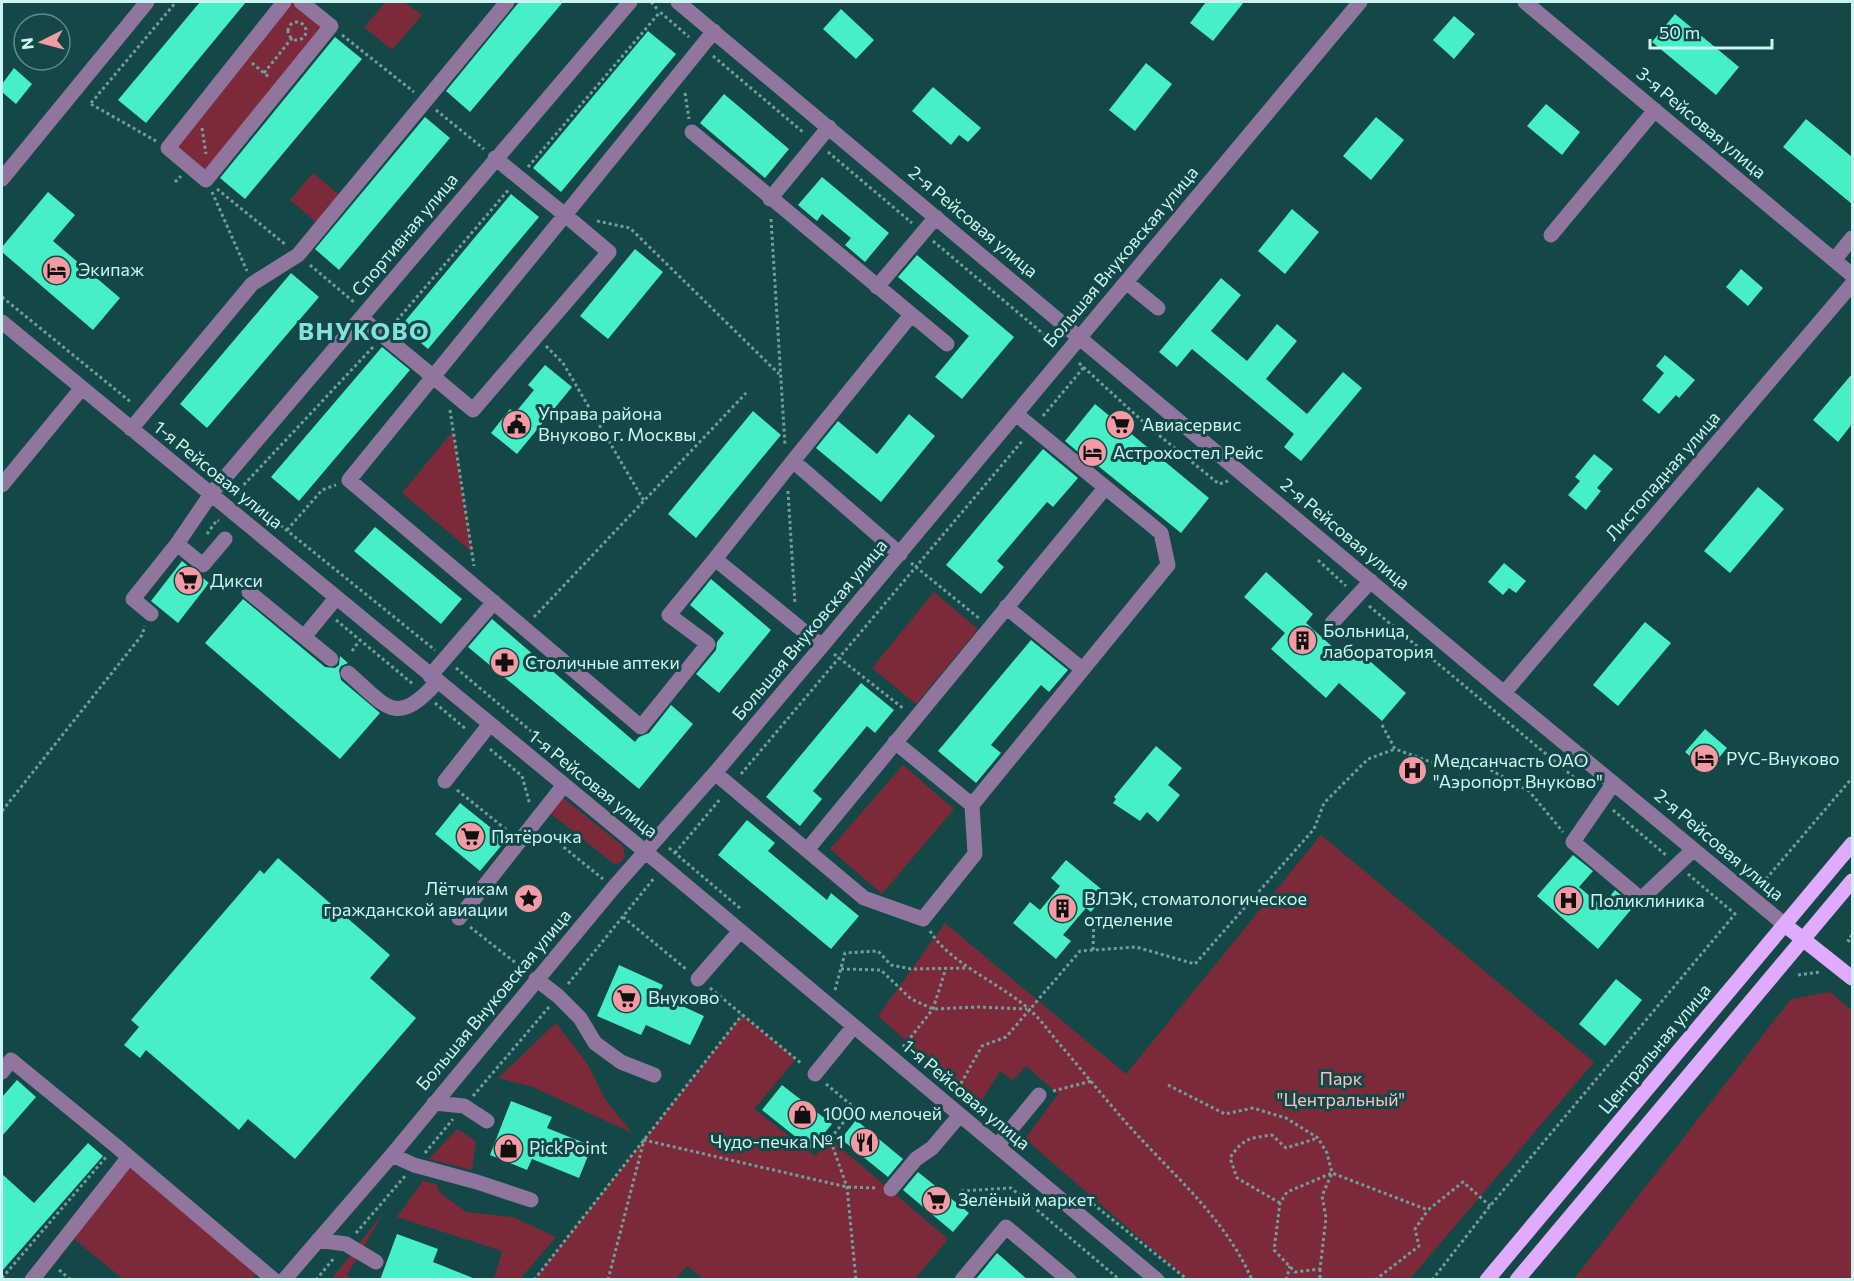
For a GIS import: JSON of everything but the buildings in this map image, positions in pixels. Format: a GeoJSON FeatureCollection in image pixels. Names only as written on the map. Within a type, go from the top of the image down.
{"type":"FeatureCollection","features":[{"type":"Feature","properties":{"kind":"main road","name":"Центральная улица"},"geometry":{"type":"LineString","coordinates":[[1487,1280],[1852,844]]}},
{"type":"Feature","properties":{"kind":"main road"},"geometry":{"type":"LineString","coordinates":[[1517,1280],[1852,881]]}},
{"type":"Feature","properties":{"kind":"main road","name":"2-я Рейсовая улица"},"geometry":{"type":"LineString","coordinates":[[1785,925],[1852,978]]}},
{"type":"Feature","properties":{"kind":"street"},"geometry":{"type":"LineString","coordinates":[[2,179],[147,2]]}},
{"type":"Feature","properties":{"kind":"street"},"geometry":{"type":"LineString","coordinates":[[284,2],[168,148],[208,178],[332,26],[301,2]]}},
{"type":"Feature","properties":{"kind":"street"},"geometry":{"type":"LineString","coordinates":[[131,429],[252,284],[297,255],[507,2]]}},
{"type":"Feature","properties":{"kind":"street","name":"Спортивная улица"},"geometry":{"type":"LineString","coordinates":[[151,614],[133,599],[182,548],[211,494],[630,2]]}},
{"type":"Feature","properties":{"kind":"street","name":"2-я Рейсовая улица"},"geometry":{"type":"LineString","coordinates":[[678,2],[1503,693],[1785,925]]}},
{"type":"Feature","properties":{"kind":"street","name":"Большая Внуковская улица"},"geometry":{"type":"LineString","coordinates":[[284,1280],[392,1155],[614,887],[715,773],[900,554],[1360,2]]}},
{"type":"Feature","properties":{"kind":"street","name":"3-я Рейсовая улица"},"geometry":{"type":"LineString","coordinates":[[1525,2],[1852,275]]}},
{"type":"Feature","properties":{"kind":"street"},"geometry":{"type":"LineString","coordinates":[[714,31],[349,480],[641,727],[708,644],[669,615],[911,315]]}},
{"type":"Feature","properties":{"kind":"street"},"geometry":{"type":"LineString","coordinates":[[1551,235],[1655,110]]}},
{"type":"Feature","properties":{"kind":"street"},"geometry":{"type":"LineString","coordinates":[[770,199],[828,127]]}},
{"type":"Feature","properties":{"kind":"street"},"geometry":{"type":"LineString","coordinates":[[692,132],[947,344]]}},
{"type":"Feature","properties":{"kind":"street"},"geometry":{"type":"LineString","coordinates":[[361,318],[473,410],[609,252],[495,158]]}},
{"type":"Feature","properties":{"kind":"street"},"geometry":{"type":"LineString","coordinates":[[877,287],[936,217]]}},
{"type":"Feature","properties":{"kind":"street"},"geometry":{"type":"LineString","coordinates":[[1835,259],[1852,238]]}},
{"type":"Feature","properties":{"kind":"street"},"geometry":{"type":"LineString","coordinates":[[1126,282],[1158,308]]}},
{"type":"Feature","properties":{"kind":"street","name":"Листопадная улица"},"geometry":{"type":"LineString","coordinates":[[1503,693],[1852,284]]}},
{"type":"Feature","properties":{"kind":"street","name":"1-я Рейсовая улица"},"geometry":{"type":"LineString","coordinates":[[2,322],[645,852],[1156,1280]]}},
{"type":"Feature","properties":{"kind":"street"},"geometry":{"type":"LineString","coordinates":[[2,485],[81,389]]}},
{"type":"Feature","properties":{"kind":"street"},"geometry":{"type":"LineString","coordinates":[[715,773],[864,898],[923,919],[975,854],[972,805],[1168,565],[1161,533],[1017,414]]}},
{"type":"Feature","properties":{"kind":"street"},"geometry":{"type":"LineString","coordinates":[[790,465],[900,554]]}},
{"type":"Feature","properties":{"kind":"street"},"geometry":{"type":"LineString","coordinates":[[807,850],[1105,488]]}},
{"type":"Feature","properties":{"kind":"street"},"geometry":{"type":"LineString","coordinates":[[182,548],[203,565],[225,539]]}},
{"type":"Feature","properties":{"kind":"street"},"geometry":{"type":"LineString","coordinates":[[715,559],[822,646]]}},
{"type":"Feature","properties":{"kind":"street"},"geometry":{"type":"LineString","coordinates":[[1332,623],[1371,581]]}},
{"type":"Feature","properties":{"kind":"street"},"geometry":{"type":"LineString","coordinates":[[249,592],[331,659]]}},
{"type":"Feature","properties":{"kind":"street"},"geometry":{"type":"LineString","coordinates":[[304,637],[336,598]]}},
{"type":"Feature","properties":{"kind":"street"},"geometry":{"type":"LineString","coordinates":[[348,673],[383,704],[396,709],[412,706],[425,695],[434,679],[494,602]]}},
{"type":"Feature","properties":{"kind":"street"},"geometry":{"type":"LineString","coordinates":[[1006,607],[1082,669]]}},
{"type":"Feature","properties":{"kind":"street"},"geometry":{"type":"LineString","coordinates":[[445,781],[490,724]]}},
{"type":"Feature","properties":{"kind":"street"},"geometry":{"type":"LineString","coordinates":[[895,742],[972,805]]}},
{"type":"Feature","properties":{"kind":"street"},"geometry":{"type":"LineString","coordinates":[[1613,784],[1573,842],[1641,899],[1693,850]]}},
{"type":"Feature","properties":{"kind":"street"},"geometry":{"type":"LineString","coordinates":[[459,918],[564,785]]}},
{"type":"Feature","properties":{"kind":"street"},"geometry":{"type":"LineString","coordinates":[[698,979],[740,931]]}},
{"type":"Feature","properties":{"kind":"street"},"geometry":{"type":"LineString","coordinates":[[536,980],[558,996],[580,1018],[595,1043],[621,1062],[654,1075]]}},
{"type":"Feature","properties":{"kind":"street"},"geometry":{"type":"LineString","coordinates":[[815,1074],[854,1026]]}},
{"type":"Feature","properties":{"kind":"street"},"geometry":{"type":"LineString","coordinates":[[2,1072],[11,1060],[274,1280]]}},
{"type":"Feature","properties":{"kind":"street"},"geometry":{"type":"LineString","coordinates":[[997,1146],[1039,1095]]}},
{"type":"Feature","properties":{"kind":"street"},"geometry":{"type":"LineString","coordinates":[[434,1103],[464,1107],[486,1121]]}},
{"type":"Feature","properties":{"kind":"street"},"geometry":{"type":"LineString","coordinates":[[891,1189],[916,1159],[932,1148],[960,1115]]}},
{"type":"Feature","properties":{"kind":"street"},"geometry":{"type":"LineString","coordinates":[[392,1155],[414,1166],[477,1182],[531,1200]]}},
{"type":"Feature","properties":{"kind":"street"},"geometry":{"type":"LineString","coordinates":[[32,1280],[129,1157]]}},
{"type":"Feature","properties":{"kind":"street"},"geometry":{"type":"LineString","coordinates":[[962,1280],[1006,1227],[1069,1280]]}},
{"type":"Feature","properties":{"kind":"street"},"geometry":{"type":"LineString","coordinates":[[318,1240],[346,1244],[376,1262]]}},
{"type":"Feature","properties":{"kind":"path"},"geometry":{"type":"LineString","coordinates":[[168,148],[91,103],[176,2]]}},
{"type":"Feature","properties":{"kind":"path"},"geometry":{"type":"LineString","coordinates":[[651,2],[660,12],[1053,342]]}},
{"type":"Feature","properties":{"kind":"path"},"geometry":{"type":"LineString","coordinates":[[238,491],[383,336],[660,12]]}},
{"type":"Feature","properties":{"kind":"path"},"geometry":{"type":"LineString","coordinates":[[296,22],[302,23],[306,31],[304,36],[300,39],[292,38],[289,33],[291,25],[296,22]]}},
{"type":"Feature","properties":{"kind":"path"},"geometry":{"type":"LineString","coordinates":[[264,73],[292,38]]}},
{"type":"Feature","properties":{"kind":"path"},"geometry":{"type":"LineString","coordinates":[[242,54],[282,87]]}},
{"type":"Feature","properties":{"kind":"path"},"geometry":{"type":"LineString","coordinates":[[681,72],[692,132]]}},
{"type":"Feature","properties":{"kind":"path"},"geometry":{"type":"LineString","coordinates":[[200,108],[208,178],[252,284]]}},
{"type":"Feature","properties":{"kind":"path"},"geometry":{"type":"LineString","coordinates":[[770,199],[781,375],[790,465],[796,625]]}},
{"type":"Feature","properties":{"kind":"path"},"geometry":{"type":"LineString","coordinates":[[565,215],[630,228],[781,375]]}},
{"type":"Feature","properties":{"kind":"path"},"geometry":{"type":"LineString","coordinates":[[2,297],[214,472]]}},
{"type":"Feature","properties":{"kind":"path"},"geometry":{"type":"LineString","coordinates":[[536,336],[562,363],[644,501]]}},
{"type":"Feature","properties":{"kind":"path"},"geometry":{"type":"LineString","coordinates":[[1076,360],[1150,428],[1219,484],[1231,480]]}},
{"type":"Feature","properties":{"kind":"path"},"geometry":{"type":"LineString","coordinates":[[672,856],[1084,367]]}},
{"type":"Feature","properties":{"kind":"path"},"geometry":{"type":"LineString","coordinates":[[446,388],[477,589]]}},
{"type":"Feature","properties":{"kind":"path"},"geometry":{"type":"LineString","coordinates":[[525,627],[746,393]]}},
{"type":"Feature","properties":{"kind":"path"},"geometry":{"type":"LineString","coordinates":[[286,530],[322,490],[349,480]]}},
{"type":"Feature","properties":{"kind":"path"},"geometry":{"type":"LineString","coordinates":[[182,548],[198,546],[217,520]]}},
{"type":"Feature","properties":{"kind":"path"},"geometry":{"type":"LineString","coordinates":[[900,554],[990,627]]}},
{"type":"Feature","properties":{"kind":"path"},"geometry":{"type":"LineString","coordinates":[[1315,557],[1357,596],[1735,914],[1490,1206],[1432,1280]]}},
{"type":"Feature","properties":{"kind":"path"},"geometry":{"type":"LineString","coordinates":[[2,812],[142,635],[151,614]]}},
{"type":"Feature","properties":{"kind":"path"},"geometry":{"type":"LineString","coordinates":[[352,651],[360,640],[522,776],[535,824],[614,887]]}},
{"type":"Feature","properties":{"kind":"path"},"geometry":{"type":"LineString","coordinates":[[822,646],[840,657],[900,706]]}},
{"type":"Feature","properties":{"kind":"path"},"geometry":{"type":"LineString","coordinates":[[1382,725],[1395,749]]}},
{"type":"Feature","properties":{"kind":"path"},"geometry":{"type":"LineString","coordinates":[[947,1105],[956,1094],[982,1046],[1006,1037],[1080,951],[1136,947],[1195,964],[1314,830],[1324,802],[1368,759],[1395,749],[1431,762],[1485,767],[1529,791],[1573,842]]}},
{"type":"Feature","properties":{"kind":"path"},"geometry":{"type":"LineString","coordinates":[[1766,879],[1852,778]]}},
{"type":"Feature","properties":{"kind":"path"},"geometry":{"type":"LineString","coordinates":[[445,781],[521,841]]}},
{"type":"Feature","properties":{"kind":"path"},"geometry":{"type":"LineString","coordinates":[[316,1280],[558,996],[656,876]]}},
{"type":"Feature","properties":{"kind":"path"},"geometry":{"type":"LineString","coordinates":[[1093,950],[1094,915]]}},
{"type":"Feature","properties":{"kind":"path"},"geometry":{"type":"LineString","coordinates":[[623,917],[862,1114]]}},
{"type":"Feature","properties":{"kind":"path"},"geometry":{"type":"LineString","coordinates":[[459,918],[536,980]]}},
{"type":"Feature","properties":{"kind":"path"},"geometry":{"type":"LineString","coordinates":[[923,919],[936,941],[1029,1009],[1130,1127],[1167,1164],[1228,1236],[1252,1280]]}},
{"type":"Feature","properties":{"kind":"path"},"geometry":{"type":"LineString","coordinates":[[1852,935],[1848,940],[1852,944]]}},
{"type":"Feature","properties":{"kind":"path"},"geometry":{"type":"LineString","coordinates":[[835,990],[845,953],[878,951],[891,965],[911,969],[970,968]]}},
{"type":"Feature","properties":{"kind":"path"},"geometry":{"type":"LineString","coordinates":[[903,1047],[933,1010],[946,968]]}},
{"type":"Feature","properties":{"kind":"path"},"geometry":{"type":"LineString","coordinates":[[841,969],[881,970],[911,999],[933,1010],[978,1007],[1029,1009]]}},
{"type":"Feature","properties":{"kind":"path"},"geometry":{"type":"LineString","coordinates":[[1798,975],[1821,972]]}},
{"type":"Feature","properties":{"kind":"path"},"geometry":{"type":"LineString","coordinates":[[534,1280],[742,1015]]}},
{"type":"Feature","properties":{"kind":"path"},"geometry":{"type":"LineString","coordinates":[[1039,1095],[1092,1081]]}},
{"type":"Feature","properties":{"kind":"path"},"geometry":{"type":"LineString","coordinates":[[1168,1085],[1226,1114],[1253,1108],[1286,1118],[1318,1138],[1327,1153],[1332,1173],[1322,1196],[1326,1218],[1320,1280]]}},
{"type":"Feature","properties":{"kind":"path"},"geometry":{"type":"LineString","coordinates":[[855,1107],[830,1139],[848,1187],[856,1280]]}},
{"type":"Feature","properties":{"kind":"path"},"geometry":{"type":"LineString","coordinates":[[1280,1203],[1238,1178],[1230,1158],[1238,1145],[1252,1138],[1272,1135],[1286,1148],[1318,1138]]}},
{"type":"Feature","properties":{"kind":"path"},"geometry":{"type":"LineString","coordinates":[[644,1140],[848,1187],[891,1189]]}},
{"type":"Feature","properties":{"kind":"path"},"geometry":{"type":"LineString","coordinates":[[608,1280],[644,1140]]}},
{"type":"Feature","properties":{"kind":"path"},"geometry":{"type":"LineString","coordinates":[[2,1278],[116,1146]]}},
{"type":"Feature","properties":{"kind":"path"},"geometry":{"type":"LineString","coordinates":[[1320,1269],[1295,1272],[1274,1250],[1280,1203],[1287,1192],[1332,1173],[1428,1210]]}},
{"type":"Feature","properties":{"kind":"path"},"geometry":{"type":"LineString","coordinates":[[1375,1280],[1419,1246],[1415,1229],[1428,1210],[1463,1182],[1490,1206]]}},
{"type":"Feature","properties":{"kind":"path"},"geometry":{"type":"LineString","coordinates":[[961,1191],[1011,1188],[1120,1280]]}},
{"type":"Feature","properties":{"kind":"path"},"geometry":{"type":"LineString","coordinates":[[1286,1280],[1290,1266]]}},
{"type":"Feature","properties":{"kind":"green space"},"geometry":{"type":"Polygon","coordinates":[[[284,2],[301,2],[331,26],[210,176],[168,148],[284,2]]]}},
{"type":"Feature","properties":{"kind":"green space"},"geometry":{"type":"Polygon","coordinates":[[[386,2],[404,2],[422,15],[392,50],[364,27],[386,2]]]}},
{"type":"Feature","properties":{"kind":"green space"},"geometry":{"type":"Polygon","coordinates":[[[313,173],[343,198],[321,226],[290,200],[313,173]]]}},
{"type":"Feature","properties":{"kind":"green space"},"geometry":{"type":"Polygon","coordinates":[[[453,432],[472,552],[402,493],[453,432]]]}},
{"type":"Feature","properties":{"kind":"green space"},"geometry":{"type":"Polygon","coordinates":[[[934,592],[978,629],[916,704],[872,668],[934,592]]]}},
{"type":"Feature","properties":{"kind":"green space"},"geometry":{"type":"Polygon","coordinates":[[[903,765],[954,809],[882,894],[830,849],[903,765]]]}},
{"type":"Feature","properties":{"kind":"green space"},"geometry":{"type":"Polygon","coordinates":[[[562,797],[623,846],[625,857],[620,863],[614,864],[545,809],[562,797]]]}},
{"type":"Feature","properties":{"kind":"green space","name":"Парк \"Центральный\""},"geometry":{"type":"Polygon","coordinates":[[[1321,835],[1594,1062],[1410,1279],[1187,1279],[1025,1139],[1058,1094],[1026,1066],[1013,1080],[1000,1071],[979,1105],[878,1016],[945,923],[1126,1074],[1321,835]]]}},
{"type":"Feature","properties":{"kind":"green space"},"geometry":{"type":"Polygon","coordinates":[[[1830,992],[1852,1011],[1852,1279],[1574,1279],[1791,999],[1830,992]]]}},
{"type":"Feature","properties":{"kind":"green space"},"geometry":{"type":"Polygon","coordinates":[[[742,1015],[796,1059],[754,1109],[815,1156],[830,1139],[948,1239],[915,1279],[703,1279],[687,1266],[676,1279],[534,1280],[742,1015]]]}},
{"type":"Feature","properties":{"kind":"green space"},"geometry":{"type":"Polygon","coordinates":[[[556,1023],[587,1063],[605,1099],[632,1133],[533,1087],[498,1078],[556,1023]]]}},
{"type":"Feature","properties":{"kind":"green space"},"geometry":{"type":"Polygon","coordinates":[[[457,1129],[476,1141],[472,1170],[429,1159],[457,1129]]]}},
{"type":"Feature","properties":{"kind":"green space"},"geometry":{"type":"Polygon","coordinates":[[[129,1165],[258,1272],[252,1279],[123,1279],[74,1239],[129,1165]]]}},
{"type":"Feature","properties":{"kind":"green space"},"geometry":{"type":"Polygon","coordinates":[[[423,1181],[437,1184],[439,1192],[466,1212],[513,1217],[556,1237],[520,1279],[494,1279],[502,1251],[397,1217],[423,1181]]]}},
{"type":"Feature","properties":{"kind":"green space"},"geometry":{"type":"Polygon","coordinates":[[[384,1212],[347,1275],[352,1279],[331,1280],[384,1212]]]}},
{"type":"Feature","properties":{"kind":"place","name":"Экипаж"},"geometry":{"type":"Point","coordinates":[57,270]}},
{"type":"Feature","properties":{"kind":"place","name":"Управа района Внуково г. Москвы"},"geometry":{"type":"Point","coordinates":[517,424]}},
{"type":"Feature","properties":{"kind":"place","name":"Авиасервис"},"geometry":{"type":"Point","coordinates":[1121,425]}},
{"type":"Feature","properties":{"kind":"place","name":"Астрохостел Рейс"},"geometry":{"type":"Point","coordinates":[1092,453]}},
{"type":"Feature","properties":{"kind":"place","name":"Дикси"},"geometry":{"type":"Point","coordinates":[189,581]}},
{"type":"Feature","properties":{"kind":"place","name":"Больница, лаборатория"},"geometry":{"type":"Point","coordinates":[1302,641]}},
{"type":"Feature","properties":{"kind":"place","name":"Столичные аптеки"},"geometry":{"type":"Point","coordinates":[504,663]}},
{"type":"Feature","properties":{"kind":"place","name":"РУС-Внуково"},"geometry":{"type":"Point","coordinates":[1705,759]}},
{"type":"Feature","properties":{"kind":"place","name":"Медсанчасть ОАО \"Аэропорт Внуково\""},"geometry":{"type":"Point","coordinates":[1412,771]}},
{"type":"Feature","properties":{"kind":"place","name":"Пятёрочка"},"geometry":{"type":"Point","coordinates":[470,837]}},
{"type":"Feature","properties":{"kind":"place","name":"Лётчикам гражданской авиации"},"geometry":{"type":"Point","coordinates":[529,899]}},
{"type":"Feature","properties":{"kind":"place","name":"Поликлиника"},"geometry":{"type":"Point","coordinates":[1569,901]}},
{"type":"Feature","properties":{"kind":"place","name":"ВЛЭК, стоматологическое отделение"},"geometry":{"type":"Point","coordinates":[1063,909]}},
{"type":"Feature","properties":{"kind":"place","name":"Внуково"},"geometry":{"type":"Point","coordinates":[627,998]}},
{"type":"Feature","properties":{"kind":"place","name":"1000 мелочей"},"geometry":{"type":"Point","coordinates":[802,1114]}},
{"type":"Feature","properties":{"kind":"place","name":"Чудо-печка № 1"},"geometry":{"type":"Point","coordinates":[865,1142]}},
{"type":"Feature","properties":{"kind":"place","name":"PickPoint"},"geometry":{"type":"Point","coordinates":[508,1148]}},
{"type":"Feature","properties":{"kind":"place","name":"Зелёный маркет"},"geometry":{"type":"Point","coordinates":[937,1200]}},
{"type":"Feature","properties":{"kind":"district","name":"ВНУКОВО"},"geometry":{"type":"Point","coordinates":[364,332]}}]}
